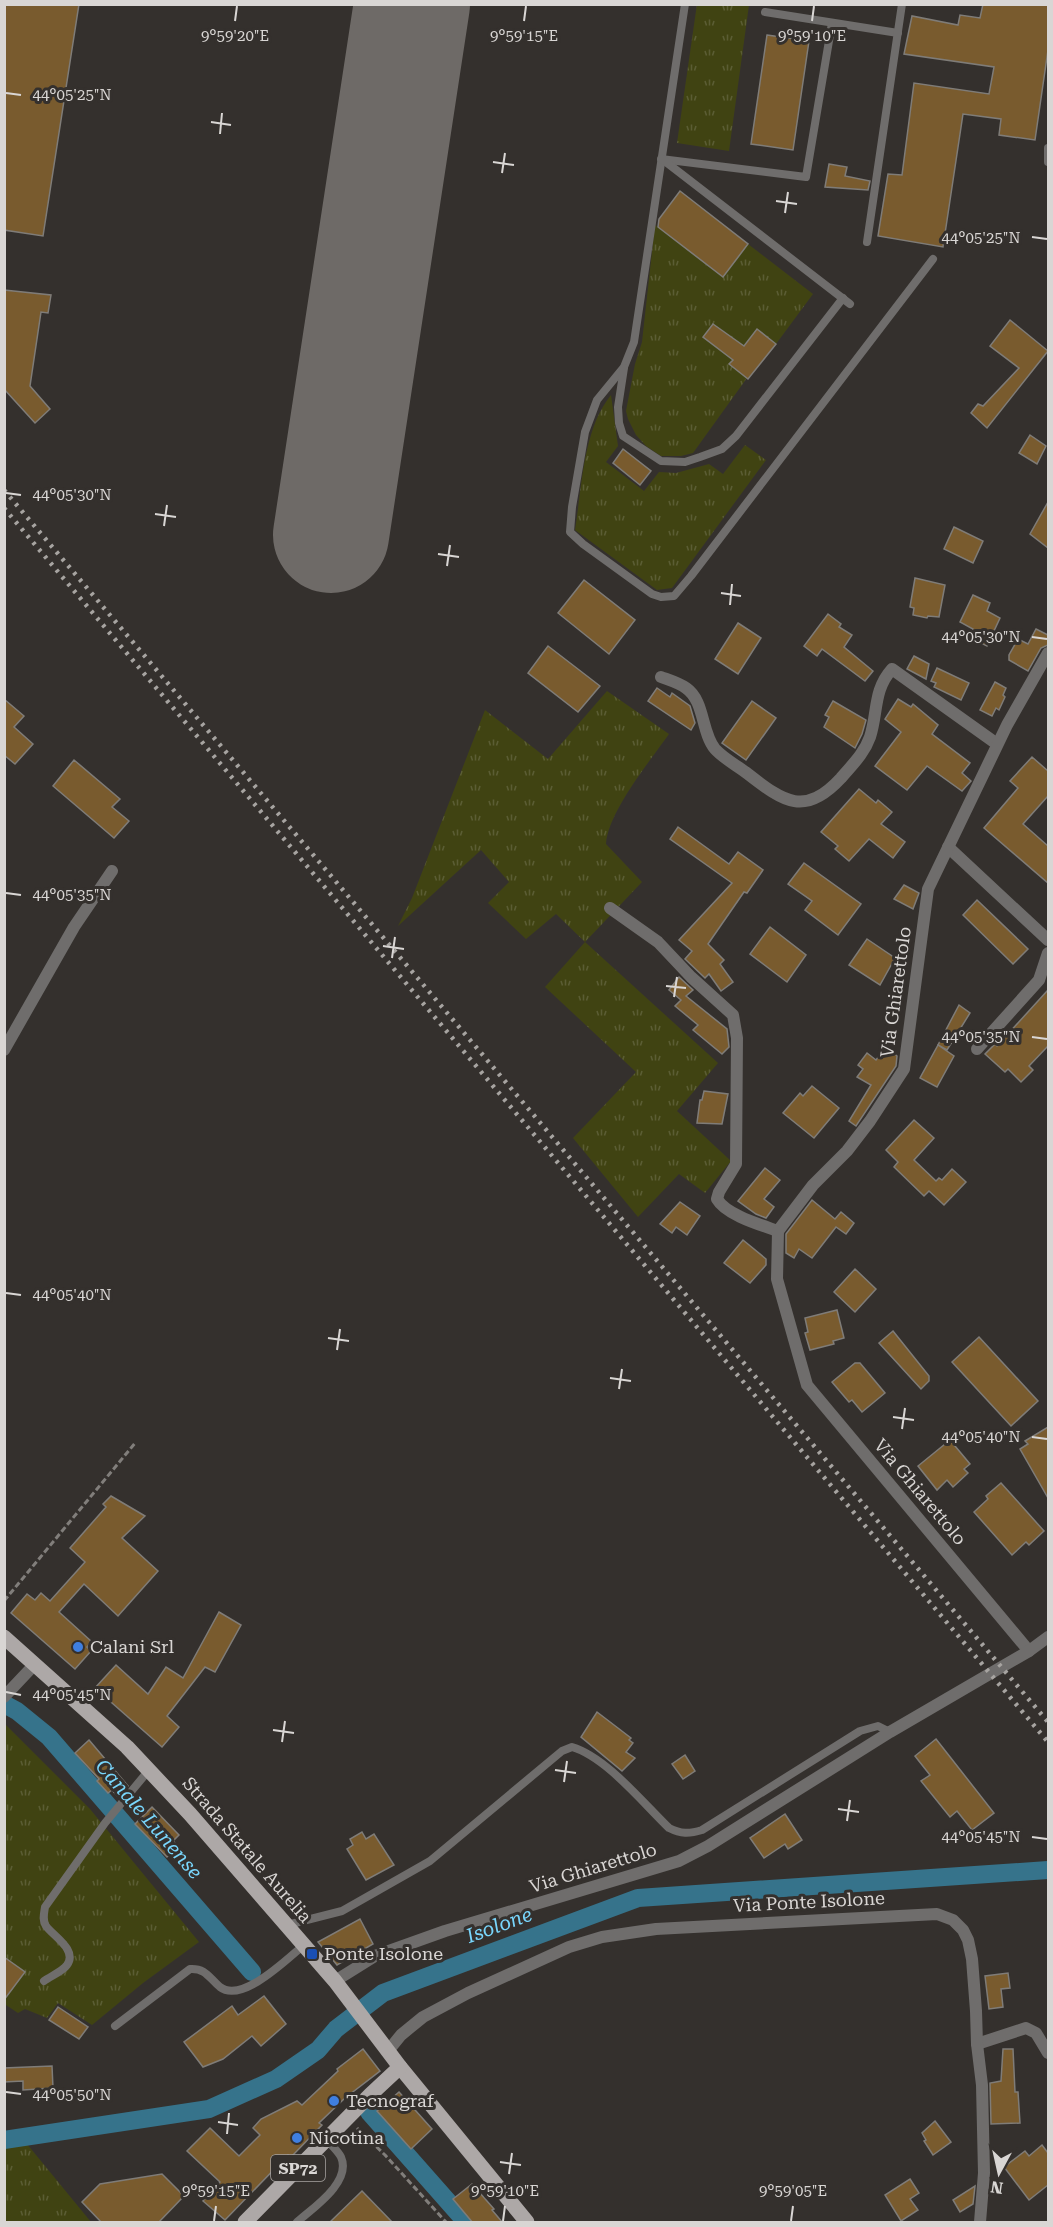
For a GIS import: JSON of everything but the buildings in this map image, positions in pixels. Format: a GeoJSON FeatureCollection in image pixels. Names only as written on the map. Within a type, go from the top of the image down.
{"type":"FeatureCollection","features":[{"type":"Feature","properties":{"kind":"main road","name":"Strada Statale Aurelia"},"geometry":{"type":"LineString","coordinates":[[4,1637],[128,1747],[190,1814],[338,1985],[400,2067],[527,2223]]}},
{"type":"Feature","properties":{"kind":"main road","name":"SP72"},"geometry":{"type":"LineString","coordinates":[[245,2223],[400,2067]]}},
{"type":"Feature","properties":{"kind":"street","name":"Via Ghiarettolo"},"geometry":{"type":"LineString","coordinates":[[338,1985],[375,1956],[435,1935],[680,1861],[708,1846],[890,1732],[1029,1651],[807,1385],[777,1279],[778,1231],[813,1185],[847,1151],[904,1069],[928,890],[997,744],[1048,653]]}},
{"type":"Feature","properties":{"kind":"street"},"geometry":{"type":"LineString","coordinates":[[662,677],[688,689],[699,705],[706,731],[715,749],[773,794],[797,803],[821,796],[862,754],[870,738],[874,707],[885,677],[892,669],[997,744]]}},
{"type":"Feature","properties":{"kind":"street"},"geometry":{"type":"LineString","coordinates":[[948,847],[1048,940]]}},
{"type":"Feature","properties":{"kind":"street"},"geometry":{"type":"LineString","coordinates":[[4,1050],[74,927],[112,871]]}},
{"type":"Feature","properties":{"kind":"street"},"geometry":{"type":"LineString","coordinates":[[610,908],[658,942],[691,977],[733,1015],[738,1038],[736,1164],[717,1199],[721,1205],[749,1221],[778,1231]]}},
{"type":"Feature","properties":{"kind":"street"},"geometry":{"type":"LineString","coordinates":[[977,1049],[1039,980],[1048,953]]}},
{"type":"Feature","properties":{"kind":"street"},"geometry":{"type":"LineString","coordinates":[[1029,1651],[1048,1637]]}},
{"type":"Feature","properties":{"kind":"street"},"geometry":{"type":"LineString","coordinates":[[7,1695],[35,1664]]}},
{"type":"Feature","properties":{"kind":"street","name":"Via Ponte Isolone"},"geometry":{"type":"LineString","coordinates":[[386,2048],[423,2017],[459,1998],[569,1947],[602,1937],[656,1929],[937,1914],[953,1920],[963,1930],[968,1941],[976,2011],[976,2044],[982,2085],[984,2173],[980,2223]]}},
{"type":"Feature","properties":{"kind":"street"},"geometry":{"type":"LineString","coordinates":[[976,2044],[1026,2028],[1036,2032],[1048,2053]]}},
{"type":"Feature","properties":{"kind":"lane"},"geometry":{"type":"LineString","coordinates":[[662,159],[847,301],[736,436],[722,449],[685,462],[661,461],[623,436],[618,407],[624,367],[634,342],[685,4]]}},
{"type":"Feature","properties":{"kind":"lane"},"geometry":{"type":"LineString","coordinates":[[867,242],[902,4]]}},
{"type":"Feature","properties":{"kind":"lane"},"geometry":{"type":"LineString","coordinates":[[765,12],[898,33]]}},
{"type":"Feature","properties":{"kind":"lane"},"geometry":{"type":"LineString","coordinates":[[662,159],[806,177],[832,23]]}},
{"type":"Feature","properties":{"kind":"lane"},"geometry":{"type":"LineString","coordinates":[[1048,148],[1048,162]]}},
{"type":"Feature","properties":{"kind":"lane"},"geometry":{"type":"LineString","coordinates":[[624,367],[597,400],[585,432],[570,532],[652,594],[661,597],[674,596],[933,259]]}},
{"type":"Feature","properties":{"kind":"lane"},"geometry":{"type":"LineString","coordinates":[[287,1925],[342,1911],[430,1861],[562,1751],[572,1747],[598,1760],[669,1828],[678,1833],[688,1834],[702,1830],[860,1731],[878,1726],[890,1732]]}},
{"type":"Feature","properties":{"kind":"lane"},"geometry":{"type":"LineString","coordinates":[[44,1981],[67,1966],[70,1959],[69,1952],[46,1925],[43,1918],[45,1907],[105,1823],[149,1770]]}},
{"type":"Feature","properties":{"kind":"lane"},"geometry":{"type":"LineString","coordinates":[[115,2026],[190,1969],[198,1968],[207,1973],[226,1991],[236,1992],[252,1985],[304,1945]]}},
{"type":"Feature","properties":{"kind":"lane"},"geometry":{"type":"LineString","coordinates":[[297,2223],[339,2183],[344,2166],[340,2156],[326,2139]]}},
{"type":"Feature","properties":{"kind":"path"},"geometry":{"type":"LineString","coordinates":[[4,1601],[136,1442]]}},
{"type":"Feature","properties":{"kind":"path"},"geometry":{"type":"LineString","coordinates":[[349,2116],[446,2223]]}},
{"type":"Feature","properties":{"kind":"green space"},"geometry":{"type":"Polygon","coordinates":[[[697,4],[749,5],[729,151],[677,143],[697,4]]]}},
{"type":"Feature","properties":{"kind":"green space"},"geometry":{"type":"Polygon","coordinates":[[[655,225],[721,276],[748,244],[813,294],[776,344],[757,329],[730,364],[747,378],[693,453],[681,456],[661,456],[646,446],[636,435],[626,411],[635,364],[642,342],[655,225]]]}},
{"type":"Feature","properties":{"kind":"green space"},"geometry":{"type":"Polygon","coordinates":[[[611,395],[618,446],[606,462],[644,491],[659,472],[676,473],[709,464],[723,474],[745,445],[766,460],[672,588],[657,590],[575,530],[589,441],[602,409],[611,395]]]}},
{"type":"Feature","properties":{"kind":"green space"},"geometry":{"type":"Polygon","coordinates":[[[607,691],[669,734],[622,802],[614,817],[606,844],[642,882],[585,942],[556,914],[526,939],[488,903],[509,882],[481,850],[398,926],[412,898],[485,710],[548,759],[607,691]]]}},
{"type":"Feature","properties":{"kind":"green space"},"geometry":{"type":"Polygon","coordinates":[[[585,942],[718,1063],[677,1111],[731,1161],[705,1193],[679,1174],[638,1217],[573,1138],[636,1072],[545,987],[585,942]]]}},
{"type":"Feature","properties":{"kind":"green space"},"geometry":{"type":"Polygon","coordinates":[[[5,1724],[90,1809],[199,1942],[143,1983],[92,2025],[58,2003],[47,2018],[25,2009],[18,2013],[6,2005],[5,2007],[5,1724]]]}},
{"type":"Feature","properties":{"kind":"green space"},"geometry":{"type":"Polygon","coordinates":[[[27,2144],[91,2222],[5,2222],[5,2147],[27,2144]]]}},
{"type":"Feature","properties":{"kind":"waterway","name":"Canale Lunense"},"geometry":{"type":"LineString","coordinates":[[4,1704],[17,1711],[49,1737],[252,1972]]}},
{"type":"Feature","properties":{"kind":"waterway","name":"Isolone"},"geometry":{"type":"LineString","coordinates":[[4,2140],[209,2109],[276,2079],[318,2050],[336,2029],[383,1993],[638,1898],[1048,1870]]}},
{"type":"Feature","properties":{"kind":"waterway","name":"Canale Lunense"},"geometry":{"type":"LineString","coordinates":[[369,2112],[466,2222]]}},
{"type":"Feature","properties":{"kind":"runway"},"geometry":{"type":"LineString","coordinates":[[331,535],[412,4]]}},
{"type":"Feature","properties":{"kind":"railway"},"geometry":{"type":"LineString","coordinates":[[4,490],[1048,1722]]}},
{"type":"Feature","properties":{"kind":"railway"},"geometry":{"type":"LineString","coordinates":[[4,508],[1048,1742]]}},
{"type":"Feature","properties":{"kind":"place","name":"Calani Srl"},"geometry":{"type":"Point","coordinates":[78,1647]}},
{"type":"Feature","properties":{"kind":"place","name":"Ponte Isolone"},"geometry":{"type":"Point","coordinates":[312,1954]}},
{"type":"Feature","properties":{"kind":"place","name":"Tecnograf"},"geometry":{"type":"Point","coordinates":[334,2101]}},
{"type":"Feature","properties":{"kind":"place","name":"Nicotina"},"geometry":{"type":"Point","coordinates":[297,2138]}}]}
